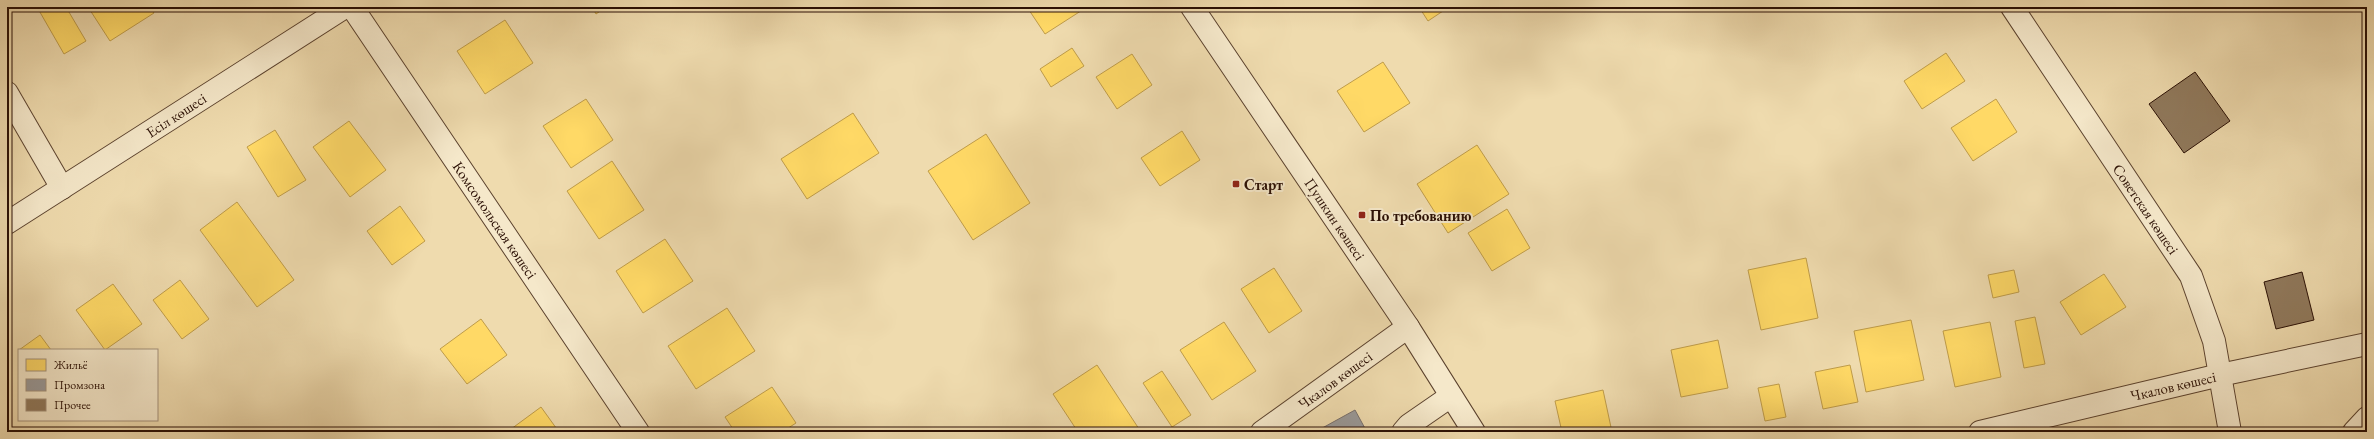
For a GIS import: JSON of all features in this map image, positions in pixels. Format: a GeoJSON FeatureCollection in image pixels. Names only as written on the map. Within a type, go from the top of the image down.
{"type":"FeatureCollection","features":[{"type":"Feature","properties":{"kind":"street","name":"Есіл көшесі"},"geometry":{"type":"LineString","coordinates":[[7,223],[345,7]]}},
{"type":"Feature","properties":{"kind":"street","name":"Комсомольская көшесі"},"geometry":{"type":"LineString","coordinates":[[352,7],[638,432]]}},
{"type":"Feature","properties":{"kind":"street","name":"Пушкин көшесі"},"geometry":{"type":"LineString","coordinates":[[1192,7],[1408,327],[1474,432]]}},
{"type":"Feature","properties":{"kind":"street","name":"Советская көшесі"},"geometry":{"type":"LineString","coordinates":[[2012,7],[2191,276],[2214,341],[2230,432]]}},
{"type":"Feature","properties":{"kind":"street"},"geometry":{"type":"LineString","coordinates":[[7,93],[62,188]]}},
{"type":"Feature","properties":{"kind":"street","name":"Чкалов көшесі"},"geometry":{"type":"LineString","coordinates":[[1262,432],[1408,327]]}},
{"type":"Feature","properties":{"kind":"street","name":"Чкалов көшесі"},"geometry":{"type":"LineString","coordinates":[[1980,432],[2220,375],[2367,344]]}},
{"type":"Feature","properties":{"kind":"street"},"geometry":{"type":"LineString","coordinates":[[1403,432],[1451,396]]}},
{"type":"Feature","properties":{"kind":"street"},"geometry":{"type":"LineString","coordinates":[[2354,432],[2367,418]]}},
{"type":"Feature","properties":{"kind":"building: Жильё"},"geometry":{"type":"Polygon","coordinates":[[[37,7],[66,7],[86,41],[64,54],[37,7]]]}},
{"type":"Feature","properties":{"kind":"building: Жильё"},"geometry":{"type":"Polygon","coordinates":[[[88,7],[150,7],[154,13],[110,41],[88,7]]]}},
{"type":"Feature","properties":{"kind":"building: Жильё"},"geometry":{"type":"Polygon","coordinates":[[[592,7],[606,7],[596,14],[592,7]]]}},
{"type":"Feature","properties":{"kind":"building: Жильё"},"geometry":{"type":"Polygon","coordinates":[[[1027,7],[1087,7],[1045,34],[1027,7]]]}},
{"type":"Feature","properties":{"kind":"building: Жильё"},"geometry":{"type":"Polygon","coordinates":[[[1419,7],[1449,7],[1428,21],[1419,7]]]}},
{"type":"Feature","properties":{"kind":"building: Жильё"},"geometry":{"type":"Polygon","coordinates":[[[505,20],[533,63],[485,94],[457,51],[505,20]]]}},
{"type":"Feature","properties":{"kind":"building: Жильё"},"geometry":{"type":"Polygon","coordinates":[[[1072,48],[1084,66],[1051,87],[1040,69],[1072,48]]]}},
{"type":"Feature","properties":{"kind":"building: Жильё"},"geometry":{"type":"Polygon","coordinates":[[[1946,53],[1965,81],[1922,109],[1904,81],[1946,53]]]}},
{"type":"Feature","properties":{"kind":"building: Жильё"},"geometry":{"type":"Polygon","coordinates":[[[1132,54],[1152,85],[1117,109],[1096,77],[1132,54]]]}},
{"type":"Feature","properties":{"kind":"building: Жильё"},"geometry":{"type":"Polygon","coordinates":[[[1383,62],[1410,103],[1364,132],[1337,91],[1383,62]]]}},
{"type":"Feature","properties":{"kind":"building: Жильё"},"geometry":{"type":"Polygon","coordinates":[[[586,99],[613,140],[571,168],[543,126],[586,99]]]}},
{"type":"Feature","properties":{"kind":"building: Жильё"},"geometry":{"type":"Polygon","coordinates":[[[1996,99],[2017,132],[1973,161],[1951,128],[1996,99]]]}},
{"type":"Feature","properties":{"kind":"building: Жильё"},"geometry":{"type":"Polygon","coordinates":[[[853,113],[879,153],[807,199],[781,159],[853,113]]]}},
{"type":"Feature","properties":{"kind":"building: Жильё"},"geometry":{"type":"Polygon","coordinates":[[[349,121],[386,170],[350,197],[313,147],[349,121]]]}},
{"type":"Feature","properties":{"kind":"building: Жильё"},"geometry":{"type":"Polygon","coordinates":[[[275,130],[306,180],[278,197],[247,147],[275,130]]]}},
{"type":"Feature","properties":{"kind":"building: Жильё"},"geometry":{"type":"Polygon","coordinates":[[[1182,131],[1200,160],[1160,186],[1141,158],[1182,131]]]}},
{"type":"Feature","properties":{"kind":"building: Жильё"},"geometry":{"type":"Polygon","coordinates":[[[986,134],[1030,203],[973,240],[928,171],[986,134]]]}},
{"type":"Feature","properties":{"kind":"building: Жильё"},"geometry":{"type":"Polygon","coordinates":[[[1477,145],[1509,194],[1448,233],[1417,184],[1477,145]]]}},
{"type":"Feature","properties":{"kind":"building: Жильё"},"geometry":{"type":"Polygon","coordinates":[[[612,161],[644,210],[599,239],[567,191],[612,161]]]}},
{"type":"Feature","properties":{"kind":"building: Жильё"},"geometry":{"type":"Polygon","coordinates":[[[237,202],[294,280],[257,307],[200,230],[237,202]]]}},
{"type":"Feature","properties":{"kind":"building: Жильё"},"geometry":{"type":"Polygon","coordinates":[[[400,206],[425,241],[392,265],[367,231],[400,206]]]}},
{"type":"Feature","properties":{"kind":"building: Жильё"},"geometry":{"type":"Polygon","coordinates":[[[1507,209],[1530,248],[1492,271],[1468,233],[1507,209]]]}},
{"type":"Feature","properties":{"kind":"building: Жильё"},"geometry":{"type":"Polygon","coordinates":[[[665,239],[693,281],[643,313],[616,271],[665,239]]]}},
{"type":"Feature","properties":{"kind":"building: Жильё"},"geometry":{"type":"Polygon","coordinates":[[[1806,258],[1818,318],[1761,330],[1748,270],[1806,258]]]}},
{"type":"Feature","properties":{"kind":"building: Жильё"},"geometry":{"type":"Polygon","coordinates":[[[1274,268],[1302,311],[1269,333],[1241,289],[1274,268]]]}},
{"type":"Feature","properties":{"kind":"building: Жильё"},"geometry":{"type":"Polygon","coordinates":[[[2014,270],[2019,292],[1993,298],[1988,275],[2014,270]]]}},
{"type":"Feature","properties":{"kind":"building: Жильё"},"geometry":{"type":"Polygon","coordinates":[[[2104,274],[2126,307],[2081,335],[2060,302],[2104,274]]]}},
{"type":"Feature","properties":{"kind":"building: Жильё"},"geometry":{"type":"Polygon","coordinates":[[[180,280],[209,319],[182,339],[153,300],[180,280]]]}},
{"type":"Feature","properties":{"kind":"building: Жильё"},"geometry":{"type":"Polygon","coordinates":[[[113,284],[142,324],[104,349],[76,310],[113,284]]]}},
{"type":"Feature","properties":{"kind":"building: Жильё"},"geometry":{"type":"Polygon","coordinates":[[[727,308],[755,351],[696,389],[668,346],[727,308]]]}},
{"type":"Feature","properties":{"kind":"building: Жильё"},"geometry":{"type":"Polygon","coordinates":[[[2035,317],[2045,364],[2024,368],[2015,321],[2035,317]]]}},
{"type":"Feature","properties":{"kind":"building: Жильё"},"geometry":{"type":"Polygon","coordinates":[[[481,319],[507,355],[467,384],[440,349],[481,319]]]}},
{"type":"Feature","properties":{"kind":"building: Жильё"},"geometry":{"type":"Polygon","coordinates":[[[1911,320],[1924,380],[1866,392],[1854,331],[1911,320]]]}},
{"type":"Feature","properties":{"kind":"building: Жильё"},"geometry":{"type":"Polygon","coordinates":[[[1224,322],[1256,371],[1212,400],[1180,350],[1224,322]]]}},
{"type":"Feature","properties":{"kind":"building: Жильё"},"geometry":{"type":"Polygon","coordinates":[[[1990,322],[2001,377],[1955,387],[1943,331],[1990,322]]]}},
{"type":"Feature","properties":{"kind":"building: Жильё"},"geometry":{"type":"Polygon","coordinates":[[[40,335],[50,349],[20,349],[40,335]]]}},
{"type":"Feature","properties":{"kind":"building: Жильё"},"geometry":{"type":"Polygon","coordinates":[[[1718,340],[1728,388],[1681,397],[1671,350],[1718,340]]]}},
{"type":"Feature","properties":{"kind":"building: Жильё"},"geometry":{"type":"Polygon","coordinates":[[[1097,365],[1141,432],[1078,432],[1053,394],[1097,365]]]}},
{"type":"Feature","properties":{"kind":"building: Жильё"},"geometry":{"type":"Polygon","coordinates":[[[1850,365],[1858,402],[1823,409],[1815,372],[1850,365]]]}},
{"type":"Feature","properties":{"kind":"building: Жильё"},"geometry":{"type":"Polygon","coordinates":[[[1162,371],[1191,415],[1172,427],[1143,383],[1162,371]]]}},
{"type":"Feature","properties":{"kind":"building: Жильё"},"geometry":{"type":"Polygon","coordinates":[[[1779,384],[1786,417],[1765,421],[1758,388],[1779,384]]]}},
{"type":"Feature","properties":{"kind":"building: Жильё"},"geometry":{"type":"Polygon","coordinates":[[[772,387],[796,423],[782,432],[735,432],[725,417],[772,387]]]}},
{"type":"Feature","properties":{"kind":"building: Жильё"},"geometry":{"type":"Polygon","coordinates":[[[1603,390],[1612,432],[1562,432],[1555,401],[1603,390]]]}},
{"type":"Feature","properties":{"kind":"building: Жильё"},"geometry":{"type":"Polygon","coordinates":[[[541,407],[559,432],[507,432],[541,407]]]}},
{"type":"Feature","properties":{"kind":"building: Промзона"},"geometry":{"type":"Polygon","coordinates":[[[1355,410],[1367,432],[1315,432],[1355,410]]]}},
{"type":"Feature","properties":{"kind":"building: Прочее"},"geometry":{"type":"Polygon","coordinates":[[[2195,72],[2230,121],[2184,153],[2149,104],[2195,72]]]}},
{"type":"Feature","properties":{"kind":"building: Прочее"},"geometry":{"type":"Polygon","coordinates":[[[2302,272],[2314,320],[2276,329],[2264,282],[2302,272]]]}},
{"type":"Feature","properties":{"kind":"place","name":"Старт"},"geometry":{"type":"Point","coordinates":[1236,184]}},
{"type":"Feature","properties":{"kind":"place","name":"По требованию"},"geometry":{"type":"Point","coordinates":[1362,215]}}]}
